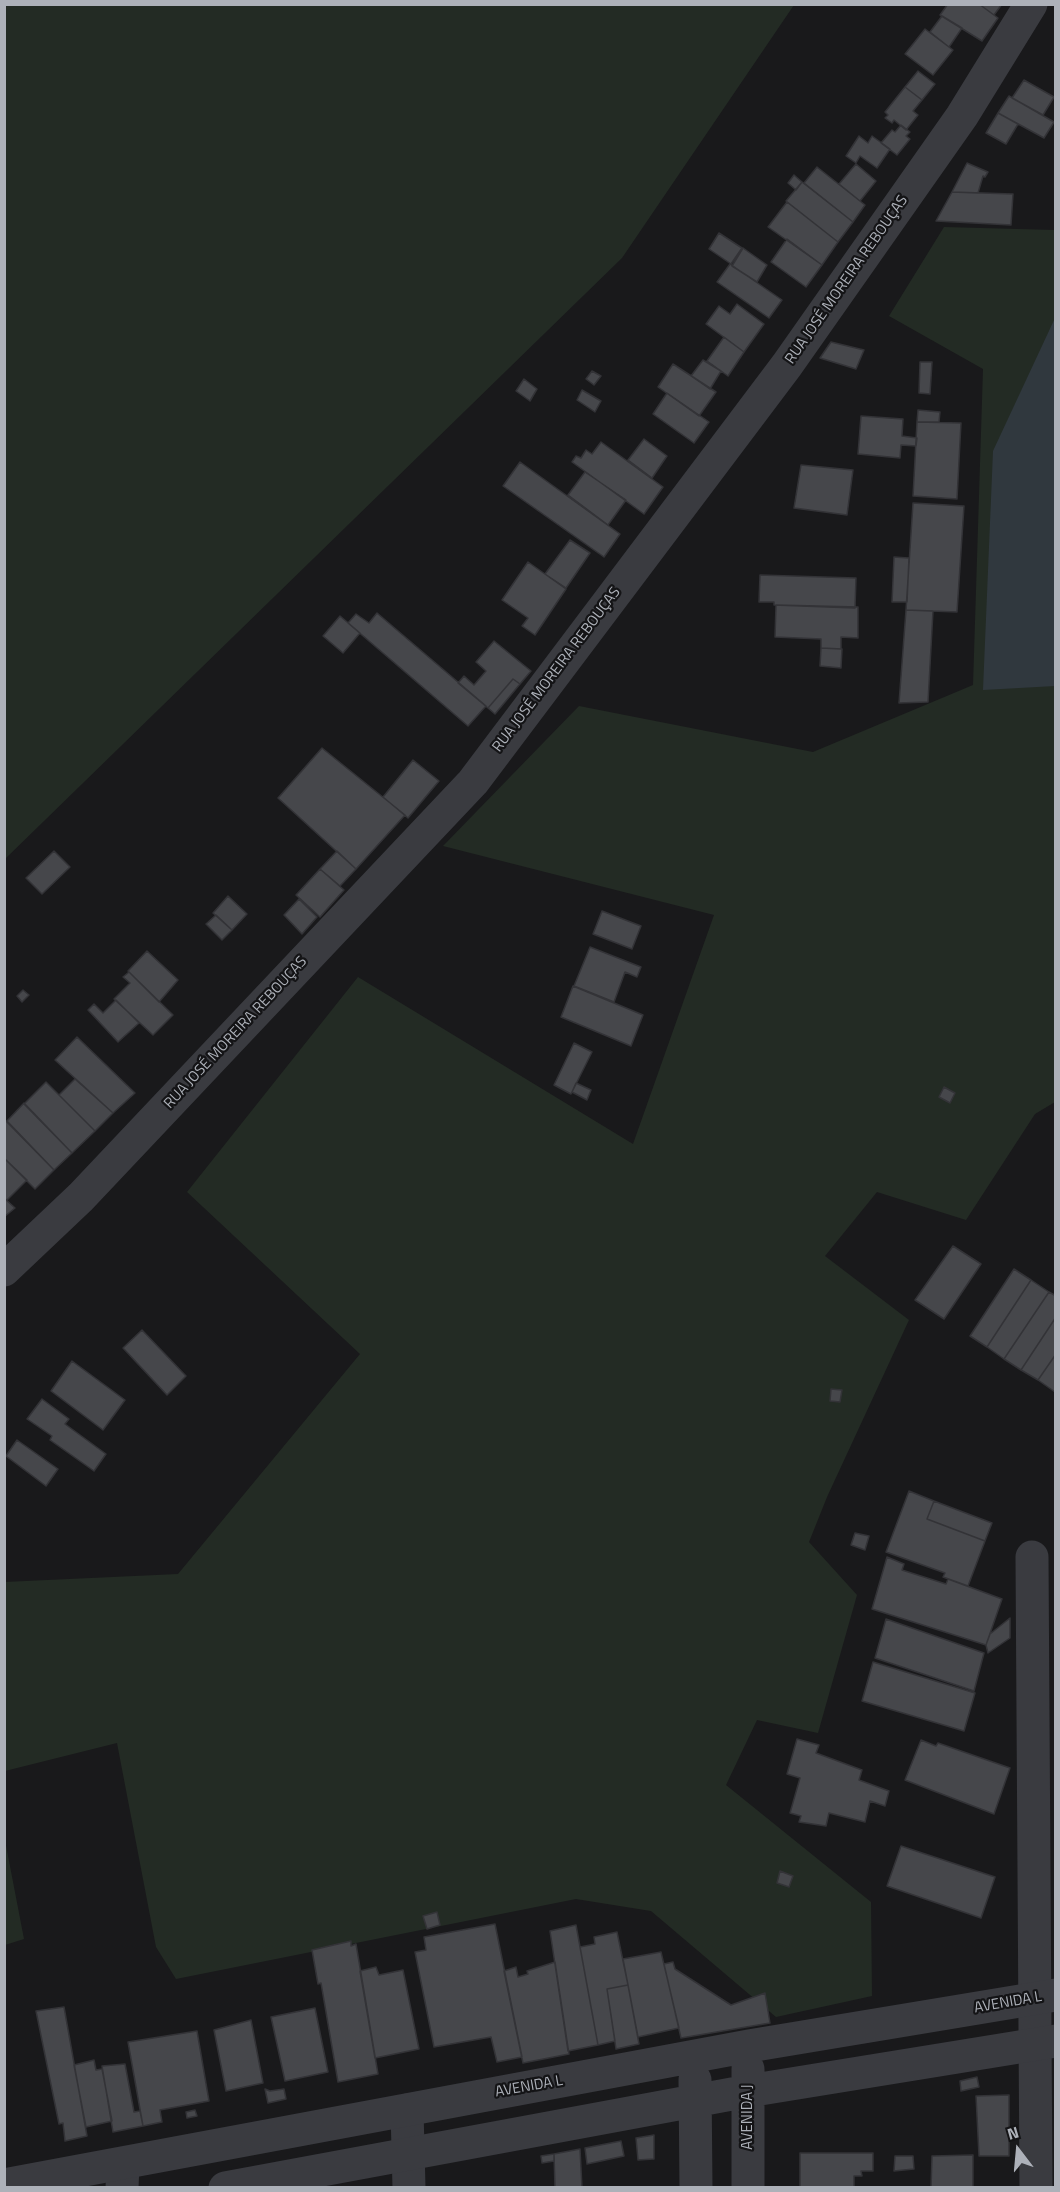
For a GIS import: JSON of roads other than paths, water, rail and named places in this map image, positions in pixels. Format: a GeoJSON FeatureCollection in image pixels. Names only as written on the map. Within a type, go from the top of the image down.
{"type":"FeatureCollection","features":[{"type":"Feature","properties":{"kind":"street","name":"RUA JOSÉ MOREIRA REBOUÇAS"},"geometry":{"type":"LineString","coordinates":[[4,1270],[81,1197],[473,782],[787,365],[962,116],[1031,4]]}},
{"type":"Feature","properties":{"kind":"street"},"geometry":{"type":"LineString","coordinates":[[1032,1557],[1046,2043],[1036,2187]]}},
{"type":"Feature","properties":{"kind":"street","name":"AVENIDA L"},"geometry":{"type":"LineString","coordinates":[[4,2185],[123,2176],[407,2109],[749,2046],[1045,1997]]}},
{"type":"Feature","properties":{"kind":"street"},"geometry":{"type":"LineString","coordinates":[[225,2187],[695,2100],[1046,2043]]}},
{"type":"Feature","properties":{"kind":"street","name":"AVENIDA J"},"geometry":{"type":"LineString","coordinates":[[748,2187],[749,2046]]}},
{"type":"Feature","properties":{"kind":"street"},"geometry":{"type":"LineString","coordinates":[[694,2057],[696,2187]]}},
{"type":"Feature","properties":{"kind":"street"},"geometry":{"type":"LineString","coordinates":[[407,2109],[409,2187]]}}]}
